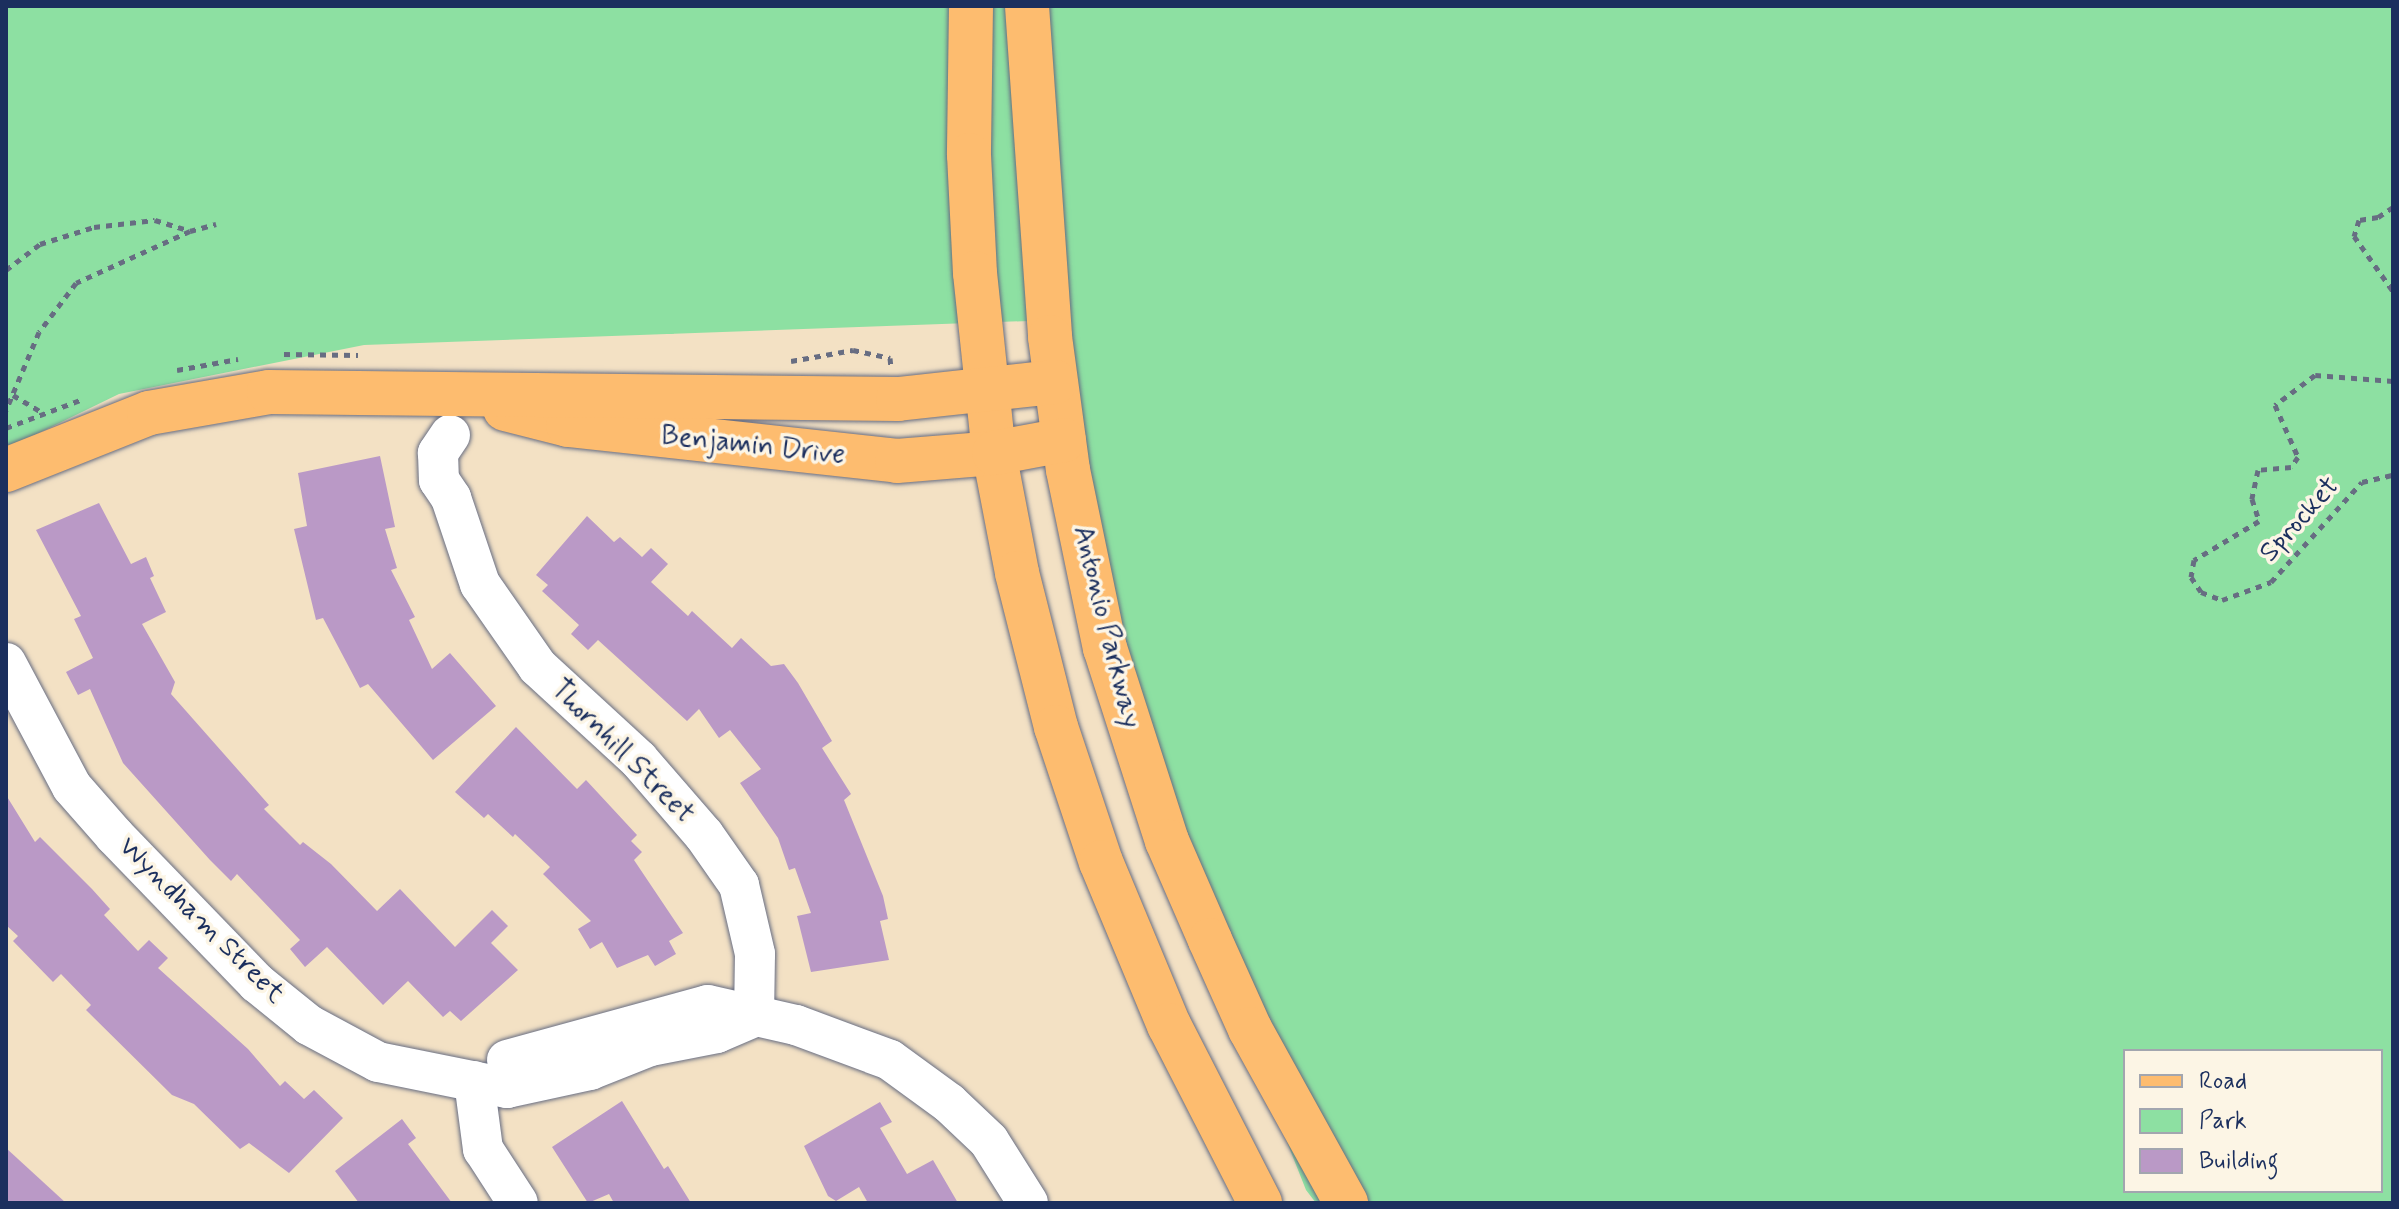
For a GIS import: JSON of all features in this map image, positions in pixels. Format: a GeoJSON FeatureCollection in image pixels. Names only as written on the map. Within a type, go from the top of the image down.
{"type":"FeatureCollection","features":[{"type":"Feature","properties":{"kind":"main road"},"geometry":{"type":"LineString","coordinates":[[971,6],[969,155],[994,453],[1056,727],[1101,862],[1169,1025],[1260,1203]]}},
{"type":"Feature","properties":{"kind":"main road","name":"Antonio Parkway"},"geometry":{"type":"LineString","coordinates":[[1027,6],[1037,211],[1055,382],[1105,648],[1167,841],[1250,1029],[1346,1203]]}},
{"type":"Feature","properties":{"kind":"main road","name":"Benjamin Drive"},"geometry":{"type":"LineString","coordinates":[[447,414],[898,399],[987,392],[1055,382]]}},
{"type":"Feature","properties":{"kind":"main road","name":"Benjamin Drive"},"geometry":{"type":"LineString","coordinates":[[6,470],[88,434],[208,400],[269,392],[783,452],[897,461],[994,453],[1064,440]]}},
{"type":"Feature","properties":{"kind":"street","name":"Thornhill Street"},"geometry":{"type":"LineString","coordinates":[[447,414],[462,452],[462,480],[451,498],[480,584],[538,667],[639,760],[704,835],[739,885],[755,954],[754,1017]]}},
{"type":"Feature","properties":{"kind":"street","name":"Wyndham Street"},"geometry":{"type":"LineString","coordinates":[[6,663],[72,787],[257,983],[309,1025],[378,1062],[474,1081]]}},
{"type":"Feature","properties":{"kind":"street"},"geometry":{"type":"LineString","coordinates":[[518,1203],[483,1149],[474,1081],[499,1063],[708,1005],[844,1039],[890,1060],[949,1103],[989,1141],[1028,1203]]}},
{"type":"Feature","properties":{"kind":"path"},"geometry":{"type":"LineString","coordinates":[[2393,207],[2378,217],[2359,220],[2354,236],[2393,291]]}},
{"type":"Feature","properties":{"kind":"path"},"geometry":{"type":"LineString","coordinates":[[6,270],[40,244],[94,227],[155,220],[190,231]]}},
{"type":"Feature","properties":{"kind":"path"},"geometry":{"type":"LineString","coordinates":[[6,410],[39,332],[76,283],[105,266],[152,253],[190,231],[216,224]]}},
{"type":"Feature","properties":{"kind":"path","name":"Sprocket"},"geometry":{"type":"LineString","coordinates":[[2393,381],[2315,375],[2275,405],[2298,457],[2291,467],[2258,470],[2252,499],[2259,521],[2194,560],[2191,577],[2201,592],[2222,600],[2271,582],[2362,482],[2393,475]]}},
{"type":"Feature","properties":{"kind":"path"},"geometry":{"type":"LineString","coordinates":[[13,395],[41,412]]}},
{"type":"Feature","properties":{"kind":"green space"},"geometry":{"type":"Polygon","coordinates":[[[6,6],[2393,6],[2393,1203],[1316,1203],[1306,1190],[1094,655],[1055,320],[364,345],[119,394],[6,449],[6,6]]]}},
{"type":"Feature","properties":{"kind":"building"},"geometry":{"type":"Polygon","coordinates":[[[380,456],[395,527],[385,529],[397,568],[391,570],[415,617],[409,620],[432,669],[450,653],[496,706],[433,760],[368,684],[360,688],[323,618],[316,620],[294,529],[307,526],[298,473],[380,456]]]}},
{"type":"Feature","properties":{"kind":"building"},"geometry":{"type":"Polygon","coordinates":[[[99,503],[131,564],[146,557],[154,576],[150,578],[166,612],[142,624],[175,682],[171,694],[269,805],[264,809],[300,845],[303,842],[331,864],[377,911],[400,889],[455,947],[492,910],[508,926],[491,943],[518,970],[461,1021],[450,1011],[443,1017],[408,981],[383,1005],[327,947],[305,967],[290,949],[300,940],[237,874],[231,881],[210,860],[123,763],[90,689],[78,695],[66,672],[93,658],[74,619],[81,616],[36,530],[99,503]]]}},
{"type":"Feature","properties":{"kind":"building"},"geometry":{"type":"Polygon","coordinates":[[[587,516],[614,542],[620,537],[642,557],[651,548],[668,564],[651,582],[688,616],[692,611],[732,648],[741,638],[771,666],[784,664],[798,683],[832,741],[822,748],[851,794],[844,800],[883,896],[888,919],[880,921],[889,960],[811,972],[797,916],[811,913],[795,868],[789,870],[778,838],[740,783],[761,769],[730,730],[719,738],[699,709],[687,721],[598,640],[588,650],[571,634],[579,625],[542,591],[548,585],[536,575],[587,516]]]}},
{"type":"Feature","properties":{"kind":"building"},"geometry":{"type":"Polygon","coordinates":[[[516,727],[577,789],[586,780],[637,835],[631,841],[642,852],[634,860],[683,933],[669,941],[676,954],[655,966],[648,955],[617,968],[602,942],[590,949],[578,929],[591,921],[543,874],[550,867],[515,834],[513,837],[488,814],[484,818],[455,792],[516,727]]]}},
{"type":"Feature","properties":{"kind":"building"},"geometry":{"type":"Polygon","coordinates":[[[6,795],[35,842],[40,837],[92,889],[110,909],[104,915],[138,951],[149,940],[168,958],[158,968],[248,1049],[280,1086],[285,1081],[304,1099],[314,1090],[343,1118],[289,1173],[249,1143],[240,1149],[194,1104],[172,1095],[86,1010],[91,1005],[61,974],[53,982],[13,941],[18,936],[6,925],[6,795]]]}},
{"type":"Feature","properties":{"kind":"building"},"geometry":{"type":"Polygon","coordinates":[[[622,1101],[664,1169],[668,1166],[691,1203],[614,1203],[609,1194],[588,1203],[552,1147],[622,1101]]]}},
{"type":"Feature","properties":{"kind":"building"},"geometry":{"type":"Polygon","coordinates":[[[880,1102],[892,1122],[880,1128],[907,1174],[933,1160],[958,1203],[868,1203],[859,1187],[836,1201],[828,1196],[804,1146],[880,1102]]]}},
{"type":"Feature","properties":{"kind":"building"},"geometry":{"type":"Polygon","coordinates":[[[402,1119],[416,1138],[408,1144],[452,1203],[359,1203],[335,1171],[402,1119]]]}},
{"type":"Feature","properties":{"kind":"building"},"geometry":{"type":"Polygon","coordinates":[[[6,1148],[66,1203],[6,1203],[6,1148]]]}}]}
